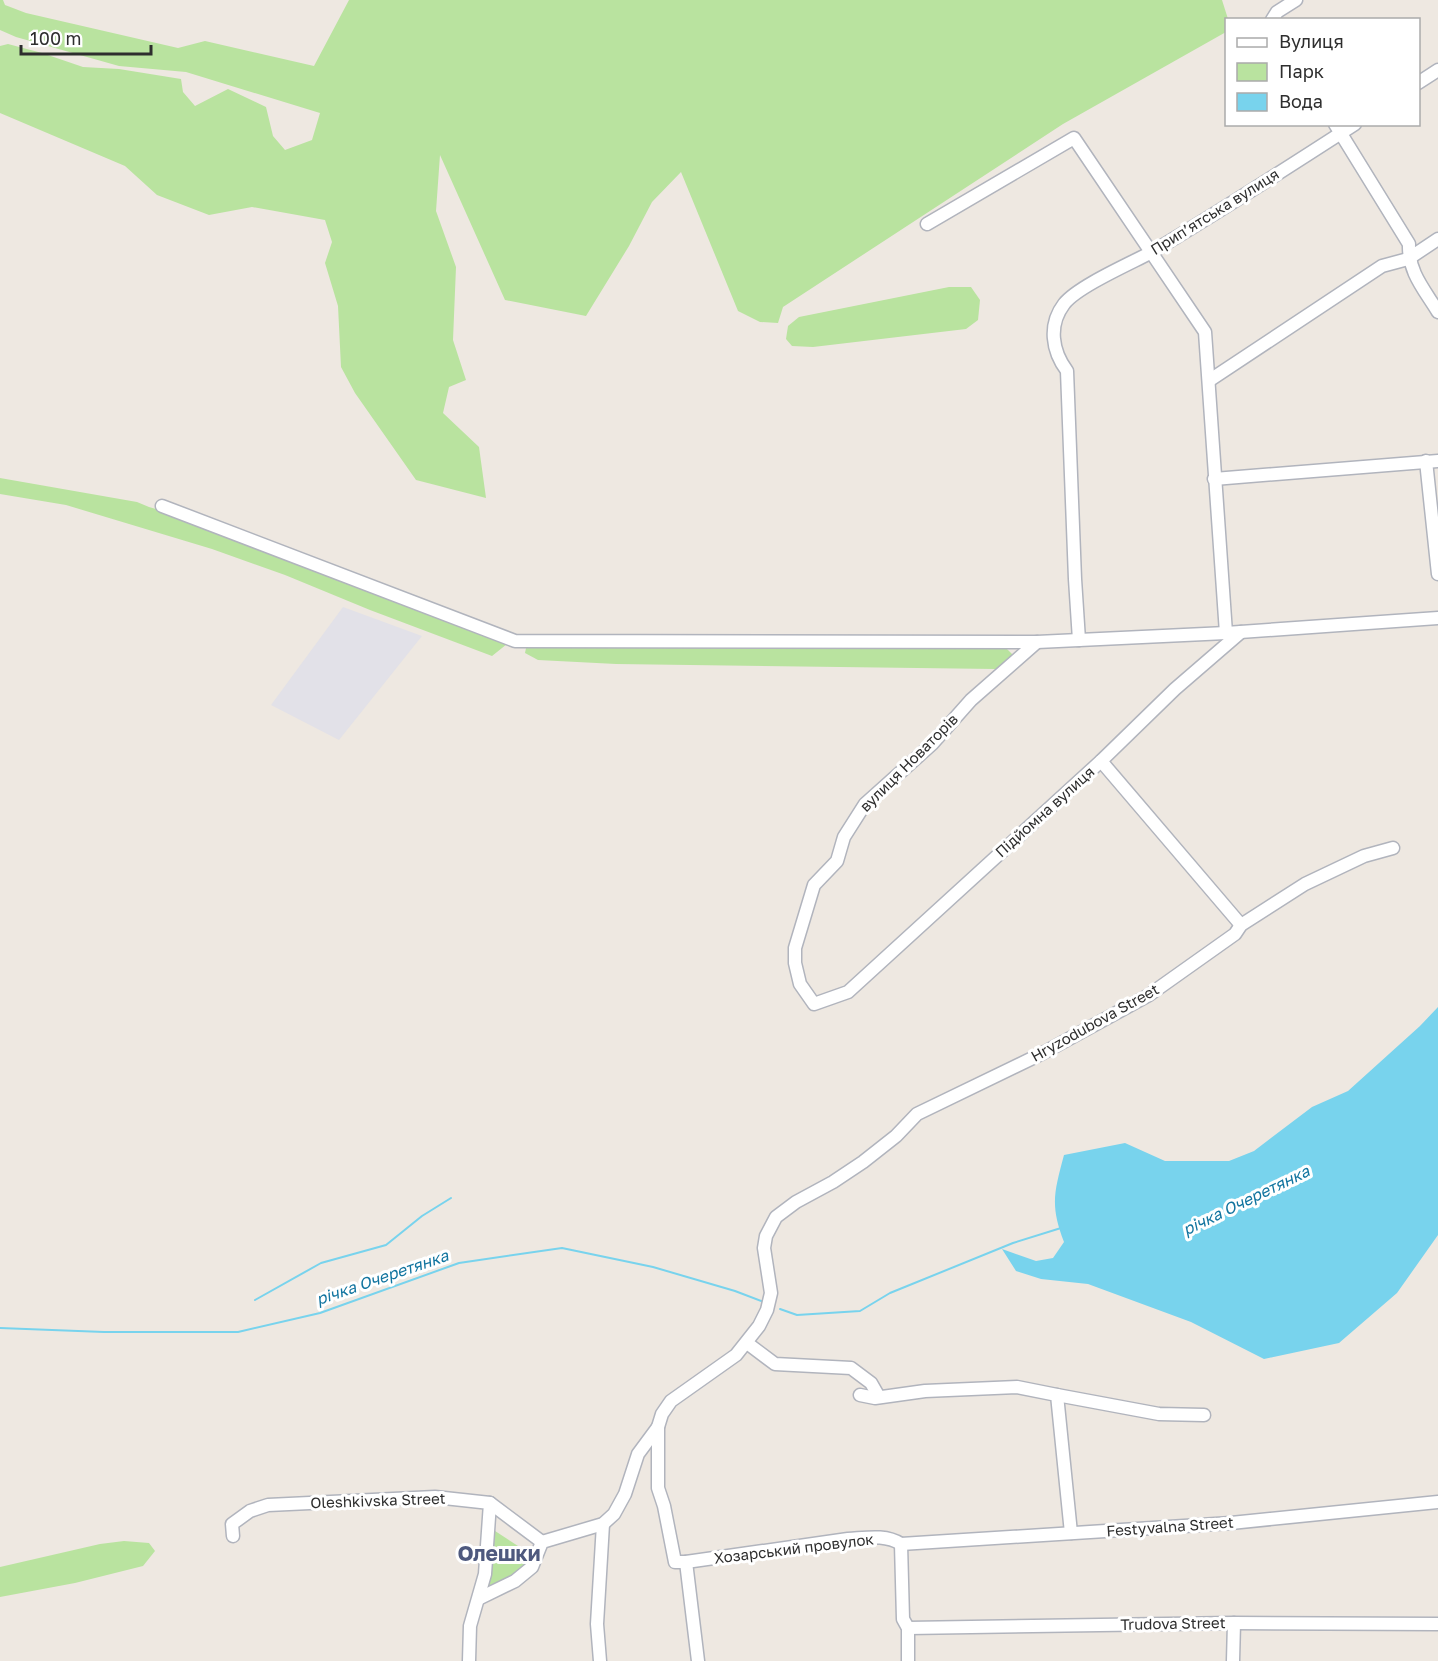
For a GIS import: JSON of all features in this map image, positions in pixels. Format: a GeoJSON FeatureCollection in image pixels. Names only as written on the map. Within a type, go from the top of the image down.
{"type":"FeatureCollection","features":[{"type":"Feature","properties":{"kind":"street"},"geometry":{"type":"LineString","coordinates":[[1273,18],[1277,12],[1296,0]]}},
{"type":"Feature","properties":{"kind":"street"},"geometry":{"type":"LineString","coordinates":[[1420,82],[1438,70]]}},
{"type":"Feature","properties":{"kind":"street"},"geometry":{"type":"LineString","coordinates":[[1338,129],[1409,243],[1408,259],[1412,270],[1438,312]]}},
{"type":"Feature","properties":{"kind":"street","name":"Прип’ятська вулиця"},"geometry":{"type":"LineString","coordinates":[[1079,640],[1067,371],[1058,359],[1053,337],[1055,320],[1064,303],[1073,295],[1150,252],[1338,129]]}},
{"type":"Feature","properties":{"kind":"street"},"geometry":{"type":"LineString","coordinates":[[927,224],[1074,138],[1205,332],[1226,633]]}},
{"type":"Feature","properties":{"kind":"street"},"geometry":{"type":"LineString","coordinates":[[1210,380],[1382,266],[1408,259],[1438,239]]}},
{"type":"Feature","properties":{"kind":"street"},"geometry":{"type":"LineString","coordinates":[[1214,479],[1432,461],[1438,574]]}},
{"type":"Feature","properties":{"kind":"street"},"geometry":{"type":"LineString","coordinates":[[162,506],[515,641],[1037,642],[1226,633],[1438,618]]}},
{"type":"Feature","properties":{"kind":"street","name":"Підйомна вулиця"},"geometry":{"type":"LineString","coordinates":[[848,992],[1101,761],[1175,689],[1241,632]]}},
{"type":"Feature","properties":{"kind":"street","name":"вулиця Новаторів"},"geometry":{"type":"LineString","coordinates":[[848,992],[814,1004],[800,984],[795,963],[795,948],[814,885],[837,861],[844,837],[865,804],[932,744],[971,700],[1037,642]]}},
{"type":"Feature","properties":{"kind":"street"},"geometry":{"type":"LineString","coordinates":[[1101,761],[1241,925]]}},
{"type":"Feature","properties":{"kind":"street","name":"Hryzodubova Street"},"geometry":{"type":"LineString","coordinates":[[603,1524],[614,1514],[625,1494],[638,1454],[658,1427],[662,1414],[671,1401],[736,1355],[747,1343],[767,1310],[771,1293],[764,1248],[766,1236],[776,1217],[796,1202],[863,1162],[917,1114],[1043,1053],[1149,995],[1235,934],[1241,925],[1305,884],[1364,856],[1394,848]]}},
{"type":"Feature","properties":{"kind":"street"},"geometry":{"type":"LineString","coordinates":[[747,1343],[775,1364],[851,1368],[871,1383],[879,1398]]}},
{"type":"Feature","properties":{"kind":"street"},"geometry":{"type":"LineString","coordinates":[[860,1395],[879,1398],[925,1391],[1017,1387],[1159,1414],[1204,1415]]}},
{"type":"Feature","properties":{"kind":"street"},"geometry":{"type":"LineString","coordinates":[[1056,1395],[1071,1533]]}},
{"type":"Feature","properties":{"kind":"street"},"geometry":{"type":"LineString","coordinates":[[658,1427],[658,1488],[664,1506],[675,1562],[686,1562],[698,1661]]}},
{"type":"Feature","properties":{"kind":"street","name":"Oleshkivska Street"},"geometry":{"type":"LineString","coordinates":[[232,1536],[232,1524],[250,1511],[268,1505],[435,1497],[490,1503]]}},
{"type":"Feature","properties":{"kind":"street","name":"Festyvalna Street"},"geometry":{"type":"LineString","coordinates":[[901,1544],[1231,1523],[1438,1502]]}},
{"type":"Feature","properties":{"kind":"street"},"geometry":{"type":"LineString","coordinates":[[490,1503],[542,1542]]}},
{"type":"Feature","properties":{"kind":"street"},"geometry":{"type":"LineString","coordinates":[[470,1661],[470,1626],[480,1598],[485,1574],[490,1503]]}},
{"type":"Feature","properties":{"kind":"street"},"geometry":{"type":"LineString","coordinates":[[542,1542],[603,1524],[597,1624],[600,1661]]}},
{"type":"Feature","properties":{"kind":"street","name":"Хозарський провулок"},"geometry":{"type":"LineString","coordinates":[[686,1562],[848,1539],[892,1539],[901,1544]]}},
{"type":"Feature","properties":{"kind":"street"},"geometry":{"type":"LineString","coordinates":[[480,1598],[516,1581],[532,1567],[542,1542]]}},
{"type":"Feature","properties":{"kind":"street"},"geometry":{"type":"LineString","coordinates":[[901,1544],[903,1619],[908,1628],[908,1661]]}},
{"type":"Feature","properties":{"kind":"street"},"geometry":{"type":"LineString","coordinates":[[1233,1661],[1234,1623]]}},
{"type":"Feature","properties":{"kind":"street","name":"Trudova Street"},"geometry":{"type":"LineString","coordinates":[[908,1628],[1234,1623],[1438,1624]]}},
{"type":"Feature","properties":{"kind":"shaded area"},"geometry":{"type":"Polygon","coordinates":[[[343,607],[422,636],[339,740],[271,705],[343,607]]]}},
{"type":"Feature","properties":{"kind":"green space"},"geometry":{"type":"Polygon","coordinates":[[[0,0],[3,0],[5,5],[26,13],[178,48],[205,41],[314,66],[349,0],[1222,0],[1228,18],[1225,18],[1225,33],[1063,124],[783,307],[778,323],[760,322],[738,311],[681,172],[652,202],[629,246],[586,316],[505,300],[440,155],[436,211],[456,267],[453,340],[466,380],[449,387],[443,413],[479,447],[486,498],[416,480],[355,393],[341,367],[338,306],[325,263],[332,242],[325,220],[252,207],[209,215],[157,195],[125,166],[0,113],[0,46],[8,44],[83,67],[119,69],[181,79],[183,92],[195,106],[228,89],[266,107],[273,136],[285,150],[312,140],[320,113],[186,72],[119,66],[16,37],[0,30],[0,0]]]}},
{"type":"Feature","properties":{"kind":"green space"},"geometry":{"type":"Polygon","coordinates":[[[949,287],[971,287],[980,300],[978,320],[966,329],[813,347],[792,346],[786,339],[788,326],[799,317],[949,287]]]}},
{"type":"Feature","properties":{"kind":"green space"},"geometry":{"type":"Polygon","coordinates":[[[0,478],[137,502],[187,518],[507,644],[492,656],[212,549],[66,505],[0,494],[0,478]]]}},
{"type":"Feature","properties":{"kind":"green space"},"geometry":{"type":"Polygon","coordinates":[[[537,644],[984,648],[1007,649],[1014,656],[1007,667],[995,669],[616,664],[538,660],[525,653],[526,648],[537,644]]]}},
{"type":"Feature","properties":{"kind":"green space"},"geometry":{"type":"Polygon","coordinates":[[[489,1527],[535,1557],[532,1567],[480,1598],[489,1527]]]}},
{"type":"Feature","properties":{"kind":"green space"},"geometry":{"type":"Polygon","coordinates":[[[124,1541],[149,1543],[155,1551],[143,1566],[75,1583],[0,1597],[0,1567],[100,1544],[124,1541]]]}},
{"type":"Feature","properties":{"kind":"water"},"geometry":{"type":"Polygon","coordinates":[[[1438,1007],[1438,1235],[1397,1293],[1339,1343],[1264,1359],[1191,1322],[1088,1284],[1041,1279],[1016,1271],[1002,1249],[1036,1261],[1053,1258],[1064,1242],[1057,1218],[1055,1199],[1064,1155],[1125,1143],[1165,1161],[1229,1161],[1254,1151],[1312,1107],[1348,1091],[1438,1007]]]}},
{"type":"Feature","properties":{"kind":"waterway"},"geometry":{"type":"LineString","coordinates":[[255,1300],[321,1263],[386,1245],[422,1216],[451,1198]]}},
{"type":"Feature","properties":{"kind":"waterway","name":"річка Очеретянка"},"geometry":{"type":"LineString","coordinates":[[780,1309],[797,1315],[860,1311],[890,1293],[1013,1243],[1061,1228]]}},
{"type":"Feature","properties":{"kind":"waterway","name":"річка Очеретянка"},"geometry":{"type":"LineString","coordinates":[[0,1328],[104,1332],[238,1332],[320,1313],[459,1263],[562,1248],[653,1267],[764,1302]]}},
{"type":"Feature","properties":{"kind":"district","name":"Олешки"},"geometry":{"type":"Point","coordinates":[499,1554]}}]}
